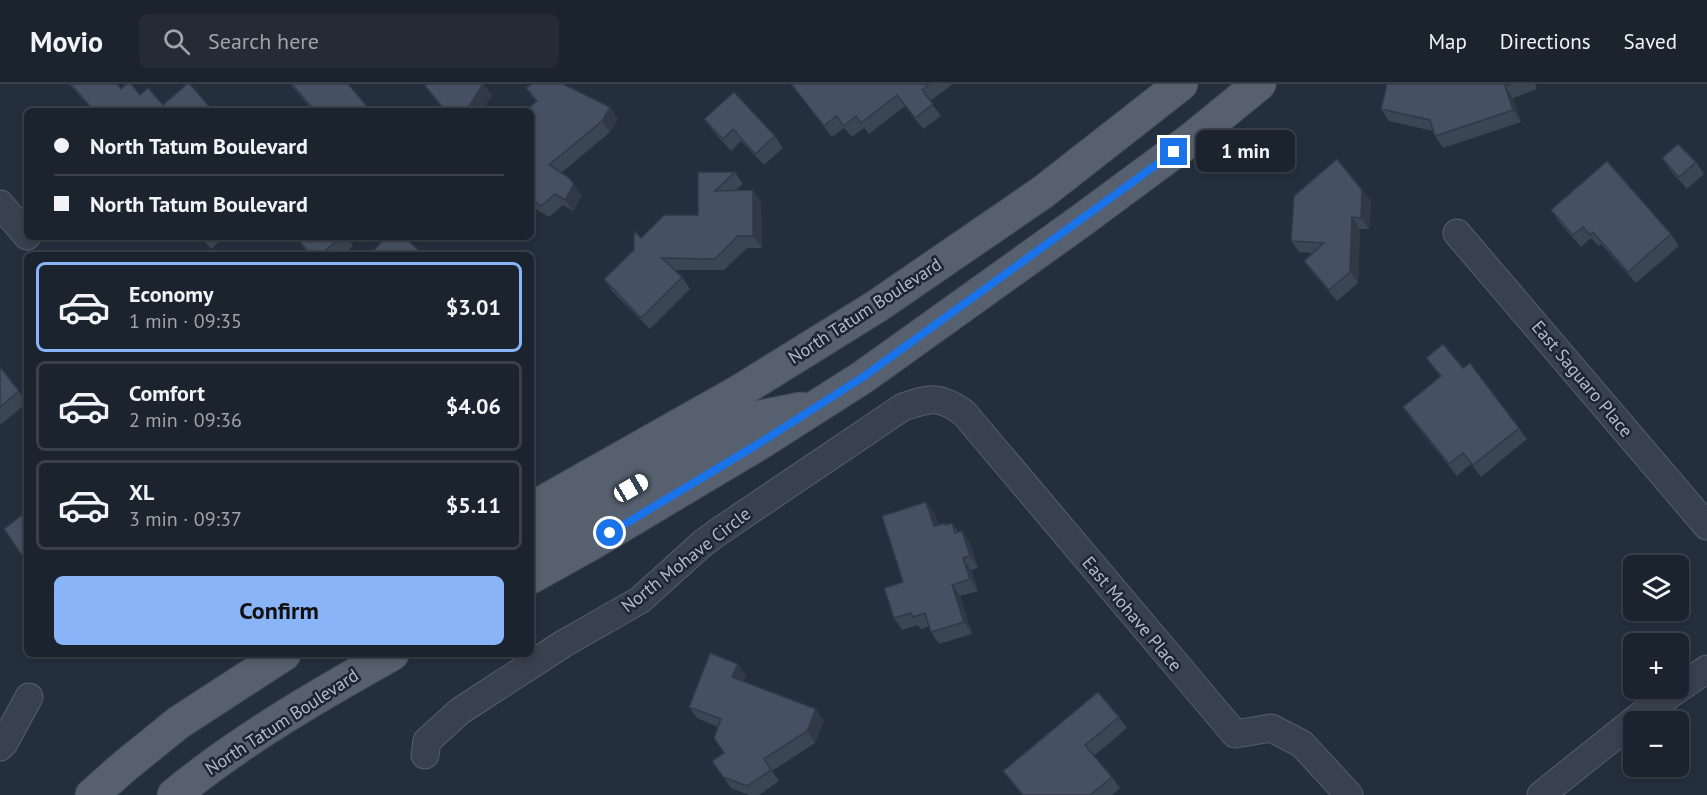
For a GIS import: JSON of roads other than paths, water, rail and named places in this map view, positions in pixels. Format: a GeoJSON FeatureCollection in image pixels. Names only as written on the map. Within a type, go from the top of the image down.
{"type":"FeatureCollection","features":[{"type":"Feature","properties":{"kind":"main road","name":"North Tatum Boulevard"},"geometry":{"type":"LineString","coordinates":[[534,508],[740,391],[877,306],[1043,192],[1181,84]]}},
{"type":"Feature","properties":{"kind":"main road"},"geometry":{"type":"LineString","coordinates":[[534,575],[823,404],[1078,223],[1193,138],[1259,84]]}},
{"type":"Feature","properties":{"kind":"main road"},"geometry":{"type":"LineString","coordinates":[[534,543],[750,419],[823,404]]}},
{"type":"Feature","properties":{"kind":"main road"},"geometry":{"type":"LineString","coordinates":[[92,795],[178,723],[279,657]]}},
{"type":"Feature","properties":{"kind":"main road","name":"North Tatum Boulevard"},"geometry":{"type":"LineString","coordinates":[[174,795],[214,763],[387,657]]}},
{"type":"Feature","properties":{"kind":"street"},"geometry":{"type":"LineString","coordinates":[[0,204],[24,233]]}},
{"type":"Feature","properties":{"kind":"street","name":"East Saguaro Place"},"geometry":{"type":"LineString","coordinates":[[1457,233],[1707,526]]}},
{"type":"Feature","properties":{"kind":"street"},"geometry":{"type":"LineString","coordinates":[[30,240],[40,252]]}},
{"type":"Feature","properties":{"kind":"street","name":"North Mohave Circle"},"geometry":{"type":"LineString","coordinates":[[425,755],[427,741],[460,711],[563,644],[640,600],[703,543],[903,407],[930,398]]}},
{"type":"Feature","properties":{"kind":"street","name":"East Mohave Place"},"geometry":{"type":"LineString","coordinates":[[930,398],[949,402],[964,413],[1026,490],[1235,734],[1270,728],[1302,744],[1349,795]]}},
{"type":"Feature","properties":{"kind":"street"},"geometry":{"type":"LineString","coordinates":[[1541,795],[1646,711],[1707,669]]}},
{"type":"Feature","properties":{"kind":"street"},"geometry":{"type":"LineString","coordinates":[[0,747],[29,697]]}}]}
